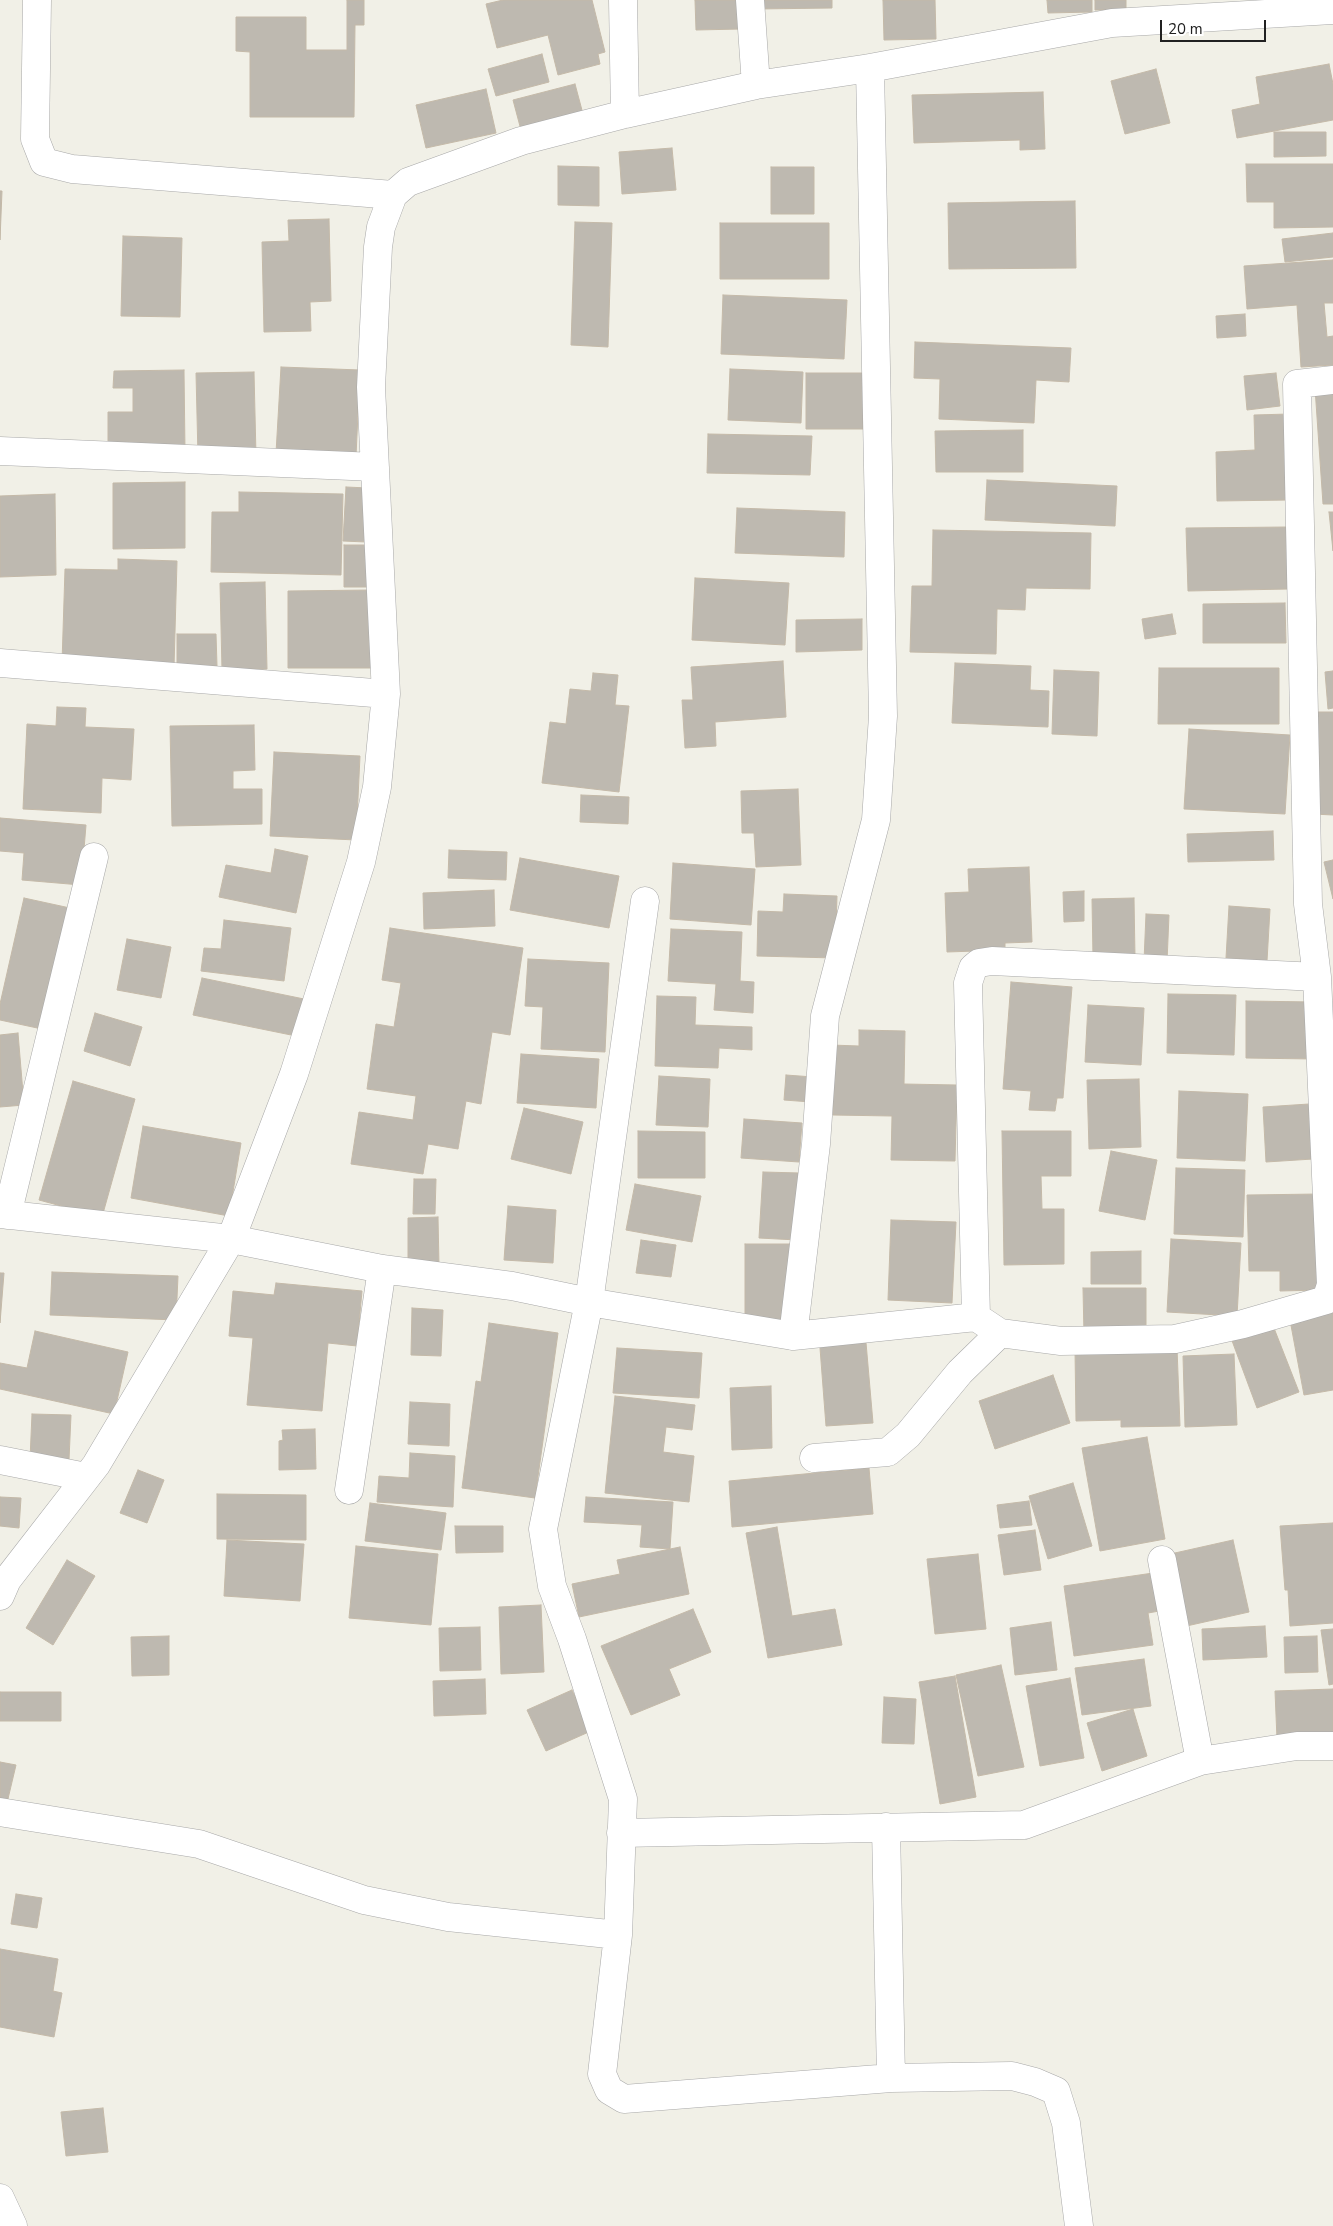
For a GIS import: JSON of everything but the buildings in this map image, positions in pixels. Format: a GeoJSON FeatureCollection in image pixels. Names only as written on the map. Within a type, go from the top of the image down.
{"type":"FeatureCollection","features":[{"type":"Feature","properties":{"kind":"street"},"geometry":{"type":"LineString","coordinates":[[36,0],[35,139],[44,162],[72,168],[393,195]]}},
{"type":"Feature","properties":{"kind":"street"},"geometry":{"type":"LineString","coordinates":[[622,0],[625,114]]}},
{"type":"Feature","properties":{"kind":"street"},"geometry":{"type":"LineString","coordinates":[[750,0],[756,85]]}},
{"type":"Feature","properties":{"kind":"street"},"geometry":{"type":"LineString","coordinates":[[0,1596],[7,1580],[86,1477],[232,1239],[294,1074],[361,862],[377,787],[386,694],[371,387],[375,275],[381,227],[393,195],[408,182],[521,141],[625,114],[756,85],[870,68],[1112,23],[1333,11]]}},
{"type":"Feature","properties":{"kind":"street"},"geometry":{"type":"LineString","coordinates":[[793,1336],[816,1144],[825,1016],[876,820],[883,716],[870,68]]}},
{"type":"Feature","properties":{"kind":"street"},"geometry":{"type":"LineString","coordinates":[[94,857],[3,1214],[232,1239],[382,1269],[512,1286],[589,1302],[793,1336],[976,1316],[1000,1333],[1061,1341],[1175,1339],[1243,1324],[1326,1300],[1331,1285],[1318,977],[1308,904],[1298,384],[1333,380]]}},
{"type":"Feature","properties":{"kind":"street"},"geometry":{"type":"LineString","coordinates":[[0,451],[374,467]]}},
{"type":"Feature","properties":{"kind":"street"},"geometry":{"type":"LineString","coordinates":[[0,663],[386,694]]}},
{"type":"Feature","properties":{"kind":"street"},"geometry":{"type":"LineString","coordinates":[[645,901],[589,1302],[543,1529],[552,1586],[572,1639],[623,1799],[618,1935],[602,2074],[609,2090],[624,2099],[892,2078],[1012,2076],[1056,2091],[1066,2123],[1079,2226]]}},
{"type":"Feature","properties":{"kind":"street"},"geometry":{"type":"LineString","coordinates":[[976,1316],[968,983],[973,968],[979,963],[992,961],[1318,977]]}},
{"type":"Feature","properties":{"kind":"street"},"geometry":{"type":"LineString","coordinates":[[349,1490],[382,1269]]}},
{"type":"Feature","properties":{"kind":"street"},"geometry":{"type":"LineString","coordinates":[[814,1458],[888,1452],[908,1435],[960,1372],[1000,1333]]}},
{"type":"Feature","properties":{"kind":"street"},"geometry":{"type":"LineString","coordinates":[[0,1460],[86,1477]]}},
{"type":"Feature","properties":{"kind":"street"},"geometry":{"type":"LineString","coordinates":[[1162,1560],[1200,1762]]}},
{"type":"Feature","properties":{"kind":"street"},"geometry":{"type":"LineString","coordinates":[[622,1833],[1024,1825],[1200,1762],[1297,1746],[1333,1746]]}},
{"type":"Feature","properties":{"kind":"street"},"geometry":{"type":"LineString","coordinates":[[0,1812],[199,1844],[364,1900],[448,1917],[618,1935]]}},
{"type":"Feature","properties":{"kind":"street"},"geometry":{"type":"LineString","coordinates":[[886,1828],[892,2078]]}},
{"type":"Feature","properties":{"kind":"street"},"geometry":{"type":"LineString","coordinates":[[0,2198],[13,2226]]}}]}
